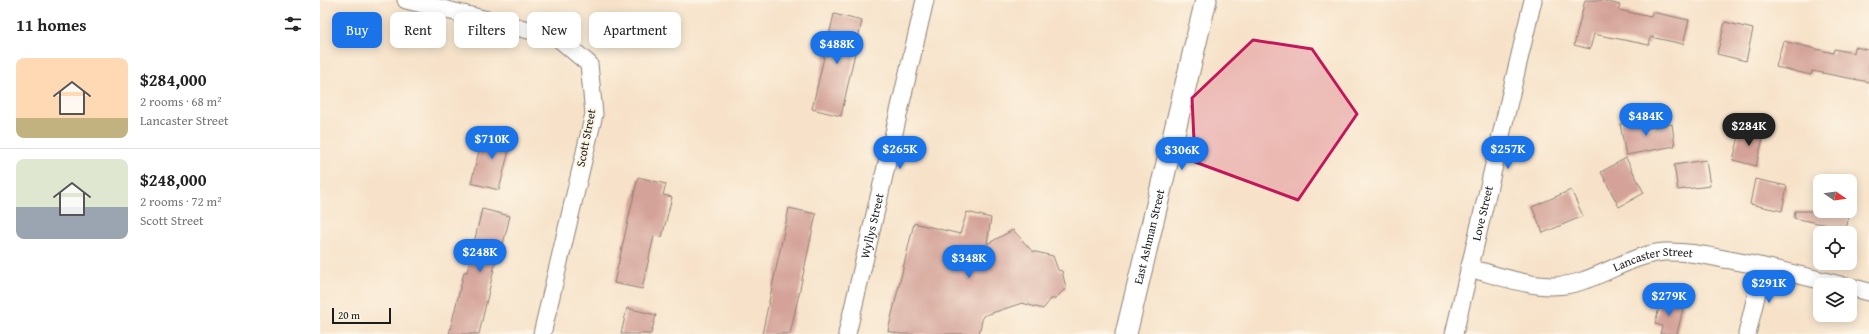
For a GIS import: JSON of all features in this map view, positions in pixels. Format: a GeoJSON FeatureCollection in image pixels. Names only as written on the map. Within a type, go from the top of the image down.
{"type":"FeatureCollection","features":[{"type":"Feature","properties":{"kind":"street","name":"Scott Street"},"geometry":{"type":"LineString","coordinates":[[406,0],[557,37],[589,64],[594,114],[542,334]]}},
{"type":"Feature","properties":{"kind":"street","name":"Wyllys Street"},"geometry":{"type":"LineString","coordinates":[[847,334],[925,0]]}},
{"type":"Feature","properties":{"kind":"street","name":"East Ashman Street"},"geometry":{"type":"LineString","coordinates":[[1126,334],[1206,0]]}},
{"type":"Feature","properties":{"kind":"street","name":"Love Street"},"geometry":{"type":"LineString","coordinates":[[1454,334],[1533,0]]}},
{"type":"Feature","properties":{"kind":"street","name":"Lancaster Street"},"geometry":{"type":"LineString","coordinates":[[1469,268],[1541,287],[1564,286],[1583,281],[1641,257],[1663,252],[1686,252],[1813,279]]}},
{"type":"Feature","properties":{"kind":"street"},"geometry":{"type":"LineString","coordinates":[[1747,334],[1763,267]]}},
{"type":"Feature","properties":{"kind":"street"},"geometry":{"type":"LineString","coordinates":[[1857,289],[1869,292]]}},
{"type":"Feature","properties":{"kind":"highlighted area"},"geometry":{"type":"Polygon","coordinates":[[[1253,40],[1312,49],[1357,114],[1298,200],[1195,162],[1192,98],[1253,40]]]}},
{"type":"Feature","properties":{"kind":"building"},"geometry":{"type":"Polygon","coordinates":[[[1585,0],[1601,0],[1620,5],[1618,10],[1651,17],[1652,12],[1689,20],[1683,44],[1651,37],[1649,45],[1594,34],[1590,49],[1574,45],[1585,0]]]}},
{"type":"Feature","properties":{"kind":"building"},"geometry":{"type":"Polygon","coordinates":[[[834,14],[862,21],[841,116],[812,109],[834,14]]]}},
{"type":"Feature","properties":{"kind":"building"},"geometry":{"type":"Polygon","coordinates":[[[1725,22],[1753,29],[1746,61],[1717,54],[1725,22]]]}},
{"type":"Feature","properties":{"kind":"building"},"geometry":{"type":"Polygon","coordinates":[[[1783,41],[1833,53],[1834,49],[1854,53],[1855,47],[1869,50],[1869,82],[1812,71],[1811,75],[1776,67],[1783,41]]]}},
{"type":"Feature","properties":{"kind":"building"},"geometry":{"type":"Polygon","coordinates":[[[1641,119],[1644,129],[1672,124],[1675,146],[1626,155],[1620,124],[1641,119]]]}},
{"type":"Feature","properties":{"kind":"building"},"geometry":{"type":"Polygon","coordinates":[[[1741,129],[1764,134],[1756,166],[1733,160],[1741,129]]]}},
{"type":"Feature","properties":{"kind":"building"},"geometry":{"type":"Polygon","coordinates":[[[484,131],[512,138],[499,190],[471,183],[484,131]]]}},
{"type":"Feature","properties":{"kind":"building"},"geometry":{"type":"Polygon","coordinates":[[[1626,158],[1644,193],[1619,207],[1601,172],[1626,158]]]}},
{"type":"Feature","properties":{"kind":"building"},"geometry":{"type":"Polygon","coordinates":[[[1706,160],[1710,186],[1678,190],[1674,165],[1706,160]]]}},
{"type":"Feature","properties":{"kind":"building"},"geometry":{"type":"Polygon","coordinates":[[[638,177],[666,184],[663,195],[672,197],[662,237],[654,236],[642,289],[614,283],[638,177]]]}},
{"type":"Feature","properties":{"kind":"building"},"geometry":{"type":"Polygon","coordinates":[[[1755,179],[1787,186],[1782,211],[1750,204],[1755,179]]]}},
{"type":"Feature","properties":{"kind":"building"},"geometry":{"type":"Polygon","coordinates":[[[1571,190],[1583,216],[1543,233],[1532,207],[1571,190]]]}},
{"type":"Feature","properties":{"kind":"building"},"geometry":{"type":"Polygon","coordinates":[[[789,208],[816,214],[800,289],[790,334],[762,334],[789,208]]]}},
{"type":"Feature","properties":{"kind":"building"},"geometry":{"type":"Polygon","coordinates":[[[482,209],[510,216],[499,261],[496,260],[479,334],[449,334],[464,272],[467,272],[482,209]]]}},
{"type":"Feature","properties":{"kind":"building"},"geometry":{"type":"Polygon","coordinates":[[[1795,211],[1813,211],[1813,218],[1848,218],[1847,226],[1832,226],[1794,218],[1795,211]]]}},
{"type":"Feature","properties":{"kind":"building"},"geometry":{"type":"Polygon","coordinates":[[[967,212],[991,218],[987,244],[1013,230],[1032,251],[1053,256],[1058,270],[1062,271],[1066,288],[1055,299],[1051,299],[1043,309],[1022,303],[983,316],[979,334],[899,334],[888,331],[914,223],[960,234],[967,212]]]}},
{"type":"Feature","properties":{"kind":"building"},"geometry":{"type":"Polygon","coordinates":[[[1661,299],[1684,304],[1677,334],[1660,334],[1662,326],[1655,324],[1661,299]]]}},
{"type":"Feature","properties":{"kind":"building"},"geometry":{"type":"Polygon","coordinates":[[[627,308],[656,315],[651,334],[621,334],[627,308]]]}}]}
